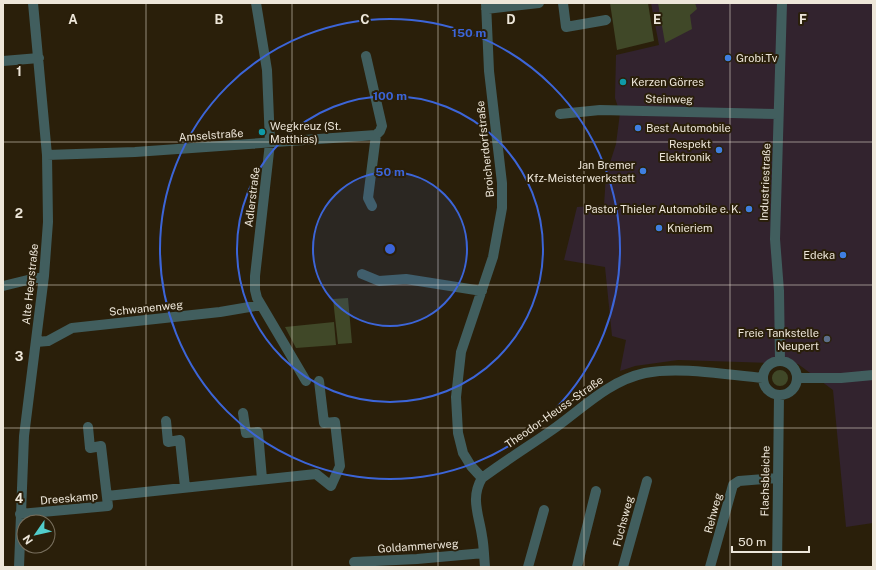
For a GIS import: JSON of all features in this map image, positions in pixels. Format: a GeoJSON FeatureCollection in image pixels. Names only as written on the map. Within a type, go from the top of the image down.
{"type":"FeatureCollection","features":[{"type":"Feature","properties":{"kind":"street","name":"Alte Heerstraße"},"geometry":{"type":"LineString","coordinates":[[20,514],[24,436],[44,276],[48,222],[47,155],[33,3]]}},
{"type":"Feature","properties":{"kind":"street","name":"Adlerstraße"},"geometry":{"type":"LineString","coordinates":[[256,3],[267,70],[270,143],[255,276],[255,290],[261,306],[306,381]]}},
{"type":"Feature","properties":{"kind":"street"},"geometry":{"type":"LineString","coordinates":[[486,6],[539,3]]}},
{"type":"Feature","properties":{"kind":"street"},"geometry":{"type":"LineString","coordinates":[[563,3],[566,27],[606,20]]}},
{"type":"Feature","properties":{"kind":"street","name":"Industriestraße"},"geometry":{"type":"LineString","coordinates":[[780,361],[779,291],[775,239],[782,3]]}},
{"type":"Feature","properties":{"kind":"street","name":"Broicherdorfstraße"},"geometry":{"type":"LineString","coordinates":[[482,478],[471,466],[463,453],[458,433],[456,397],[461,352],[493,257],[503,195],[489,71],[486,6]]}},
{"type":"Feature","properties":{"kind":"street"},"geometry":{"type":"LineString","coordinates":[[366,56],[382,126],[376,135],[368,198],[372,206]]}},
{"type":"Feature","properties":{"kind":"street"},"geometry":{"type":"LineString","coordinates":[[3,61],[39,58]]}},
{"type":"Feature","properties":{"kind":"street","name":"Steinweg"},"geometry":{"type":"LineString","coordinates":[[560,114],[600,110],[778,114]]}},
{"type":"Feature","properties":{"kind":"street","name":"Amselstraße"},"geometry":{"type":"LineString","coordinates":[[47,155],[135,152],[376,135]]}},
{"type":"Feature","properties":{"kind":"street"},"geometry":{"type":"LineString","coordinates":[[362,274],[379,281],[406,279],[482,291]]}},
{"type":"Feature","properties":{"kind":"street"},"geometry":{"type":"LineString","coordinates":[[3,286],[44,276]]}},
{"type":"Feature","properties":{"kind":"street","name":"Schwanenweg"},"geometry":{"type":"LineString","coordinates":[[36,342],[48,341],[72,328],[220,312],[261,306]]}},
{"type":"Feature","properties":{"kind":"street"},"geometry":{"type":"LineString","coordinates":[[780,361],[790,364],[794,368],[797,378],[792,390],[779,395],[768,390],[763,378],[768,366],[780,361]]}},
{"type":"Feature","properties":{"kind":"street","name":"Theodor-Heuss-Straße"},"geometry":{"type":"LineString","coordinates":[[482,478],[553,430],[598,394],[631,377],[646,373],[697,372],[763,378]]}},
{"type":"Feature","properties":{"kind":"street"},"geometry":{"type":"LineString","coordinates":[[797,378],[841,378],[873,375]]}},
{"type":"Feature","properties":{"kind":"street","name":"Dreeskamp"},"geometry":{"type":"LineString","coordinates":[[107,496],[316,474],[331,486],[340,466],[335,422],[324,423],[319,381]]}},
{"type":"Feature","properties":{"kind":"street","name":"Flachsbleiche"},"geometry":{"type":"LineString","coordinates":[[776,567],[779,395]]}},
{"type":"Feature","properties":{"kind":"street"},"geometry":{"type":"LineString","coordinates":[[243,413],[246,433],[258,432],[262,479]]}},
{"type":"Feature","properties":{"kind":"street"},"geometry":{"type":"LineString","coordinates":[[166,421],[168,442],[180,440],[185,487]]}},
{"type":"Feature","properties":{"kind":"street","name":"Dreeskamp"},"geometry":{"type":"LineString","coordinates":[[20,514],[108,506],[101,446],[90,448],[88,427]]}},
{"type":"Feature","properties":{"kind":"street"},"geometry":{"type":"LineString","coordinates":[[482,478],[476,490],[475,497],[485,567]]}},
{"type":"Feature","properties":{"kind":"street","name":"Rehweg"},"geometry":{"type":"LineString","coordinates":[[710,567],[733,485],[739,481],[777,478]]}},
{"type":"Feature","properties":{"kind":"street","name":"Fuchsweg"},"geometry":{"type":"LineString","coordinates":[[623,567],[647,481]]}},
{"type":"Feature","properties":{"kind":"street"},"geometry":{"type":"LineString","coordinates":[[577,567],[596,491]]}},
{"type":"Feature","properties":{"kind":"street"},"geometry":{"type":"LineString","coordinates":[[528,567],[544,510]]}},
{"type":"Feature","properties":{"kind":"street","name":"Goldammerweg"},"geometry":{"type":"LineString","coordinates":[[354,562],[417,559],[484,553]]}},
{"type":"Feature","properties":{"kind":"street","name":"Alte Heerstraße"},"geometry":{"type":"LineString","coordinates":[[19,554],[19,567]]}},
{"type":"Feature","properties":{"kind":"shaded area"},"geometry":{"type":"Polygon","coordinates":[[[651,3],[873,3],[873,523],[846,527],[833,390],[798,364],[678,360],[635,366],[620,371],[626,340],[612,336],[605,267],[564,260],[577,207],[604,205],[606,175],[616,144],[620,113],[615,98],[616,55],[659,45],[651,3]]]}},
{"type":"Feature","properties":{"kind":"green space"},"geometry":{"type":"Polygon","coordinates":[[[610,3],[648,3],[654,41],[617,50],[610,3]]]}},
{"type":"Feature","properties":{"kind":"green space"},"geometry":{"type":"Polygon","coordinates":[[[658,3],[695,3],[697,9],[690,15],[692,29],[665,43],[658,3]]]}},
{"type":"Feature","properties":{"kind":"green space"},"geometry":{"type":"Polygon","coordinates":[[[348,298],[352,343],[338,344],[333,299],[348,298]]]}},
{"type":"Feature","properties":{"kind":"green space"},"geometry":{"type":"Polygon","coordinates":[[[334,322],[336,345],[296,348],[285,327],[334,322]]]}},
{"type":"Feature","properties":{"kind":"green space"},"geometry":{"type":"Polygon","coordinates":[[[780,370],[787,375],[788,378],[783,385],[780,386],[773,381],[772,378],[777,371],[780,370]]]}},
{"type":"Feature","properties":{"kind":"place","name":"Grobi.Tv"},"geometry":{"type":"Point","coordinates":[728,58]}},
{"type":"Feature","properties":{"kind":"place","name":"Kerzen Görres"},"geometry":{"type":"Point","coordinates":[623,82]}},
{"type":"Feature","properties":{"kind":"place","name":"Best Automobile"},"geometry":{"type":"Point","coordinates":[638,128]}},
{"type":"Feature","properties":{"kind":"place","name":"Wegkreuz (St. Matthias)"},"geometry":{"type":"Point","coordinates":[262,132]}},
{"type":"Feature","properties":{"kind":"place","name":"Respekt Elektronik"},"geometry":{"type":"Point","coordinates":[719,150]}},
{"type":"Feature","properties":{"kind":"place","name":"Jan Bremer Kfz-Meisterwerkstatt"},"geometry":{"type":"Point","coordinates":[643,171]}},
{"type":"Feature","properties":{"kind":"place","name":"Pastor Thieler Automobile e. K."},"geometry":{"type":"Point","coordinates":[749,209]}},
{"type":"Feature","properties":{"kind":"place","name":"Knieriem"},"geometry":{"type":"Point","coordinates":[659,228]}},
{"type":"Feature","properties":{"kind":"place","name":"Edeka"},"geometry":{"type":"Point","coordinates":[843,255]}},
{"type":"Feature","properties":{"kind":"place","name":"Freie Tankstelle Neupert"},"geometry":{"type":"Point","coordinates":[827,339]}}]}
